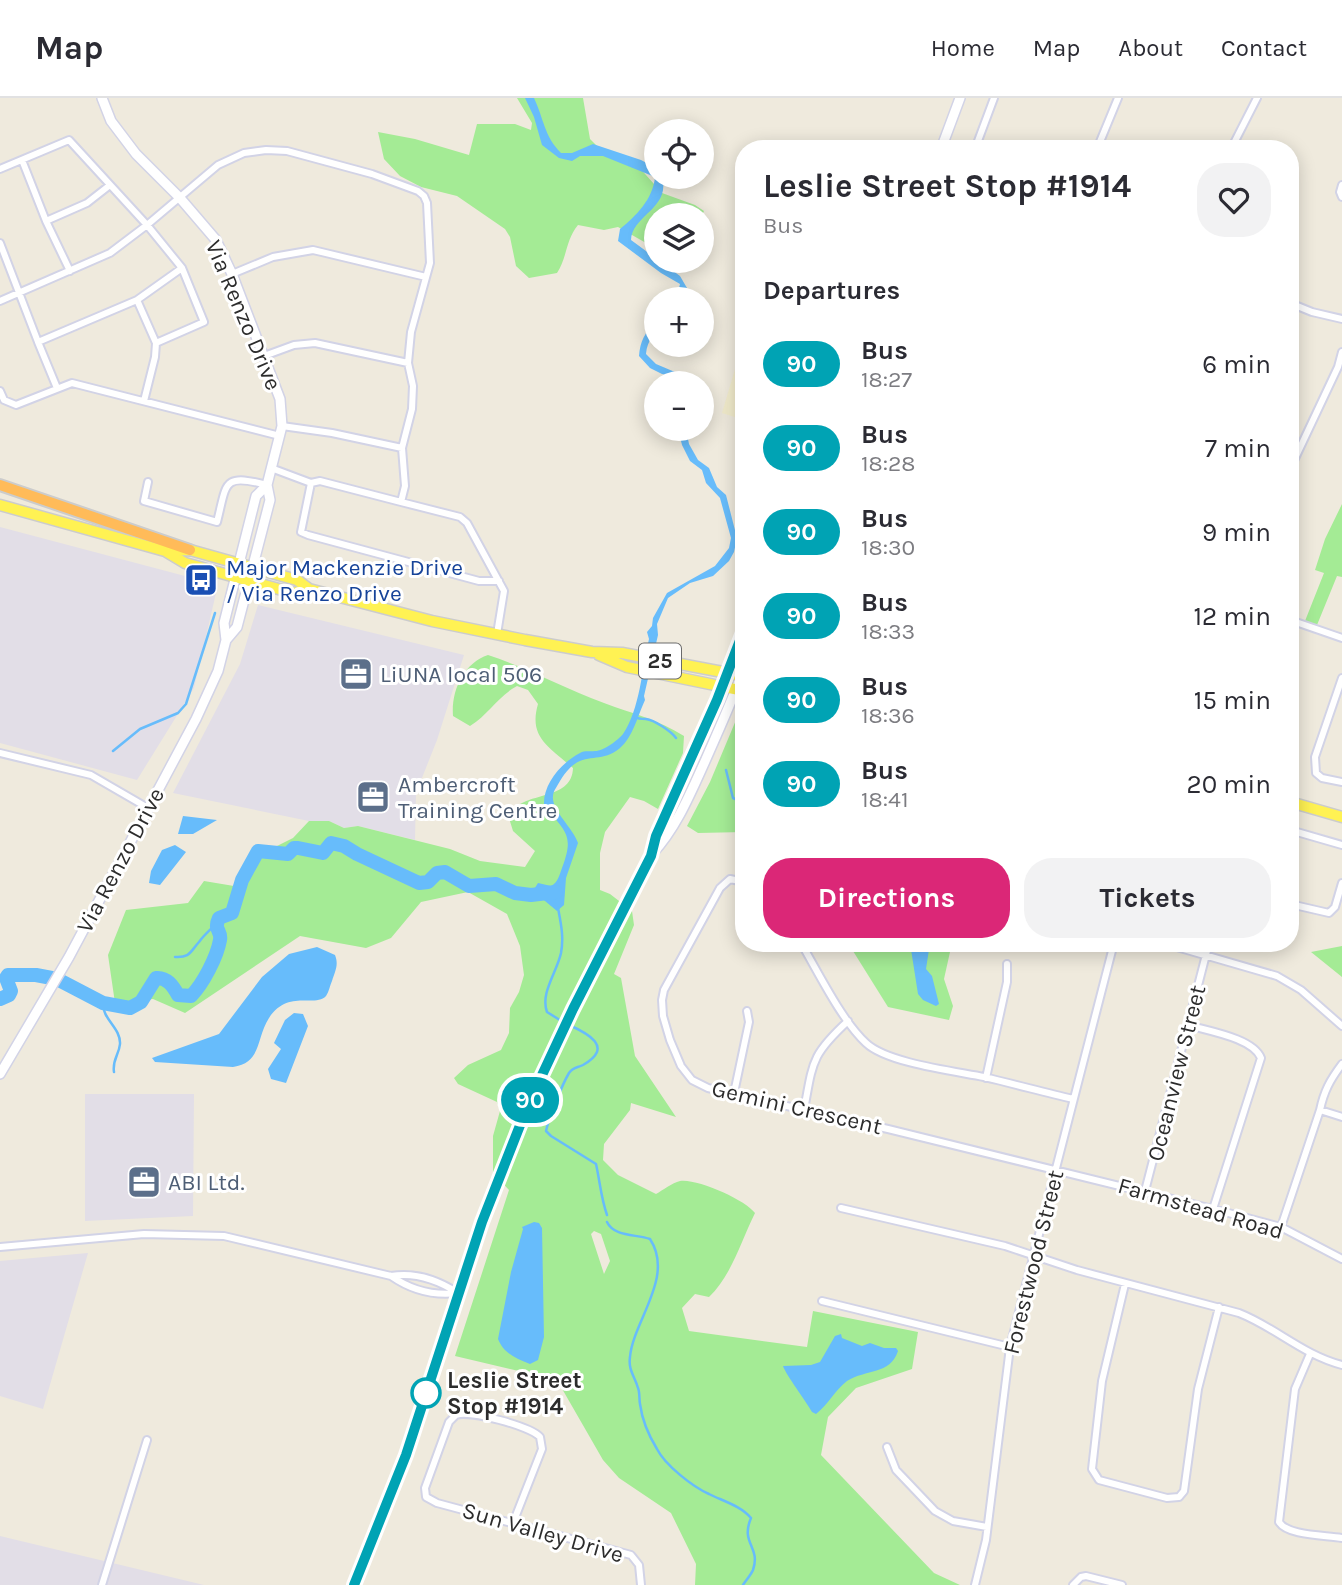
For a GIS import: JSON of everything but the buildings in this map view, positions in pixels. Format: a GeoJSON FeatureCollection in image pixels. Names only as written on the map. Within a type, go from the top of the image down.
{"type":"FeatureCollection","features":[{"type":"Feature","properties":{"kind":"highway"},"geometry":{"type":"LineString","coordinates":[[0,485],[190,551]]}},
{"type":"Feature","properties":{"kind":"main road","name":"Via Renzo Drive"},"geometry":{"type":"LineString","coordinates":[[102,98],[111,121],[136,154],[180,198],[216,240],[232,274],[280,399],[281,431],[267,485],[270,500],[237,627],[226,640]]}},
{"type":"Feature","properties":{"kind":"main road"},"geometry":{"type":"LineString","coordinates":[[944,140],[960,98]]}},
{"type":"Feature","properties":{"kind":"main road","name":"Via Renzo Drive"},"geometry":{"type":"LineString","coordinates":[[0,1074],[69,957],[196,719],[218,671],[226,640],[224,623],[239,564],[257,496],[267,485]]}},
{"type":"Feature","properties":{"kind":"main road","name":"25"},"geometry":{"type":"LineString","coordinates":[[0,505],[166,551],[190,551],[239,564],[297,580],[309,589],[430,620],[592,652],[622,653],[735,673]]}},
{"type":"Feature","properties":{"kind":"main road","name":"25"},"geometry":{"type":"LineString","coordinates":[[166,551],[185,564],[293,593],[309,589]]}},
{"type":"Feature","properties":{"kind":"main road","name":"25"},"geometry":{"type":"LineString","coordinates":[[592,652],[627,667],[735,689]]}},
{"type":"Feature","properties":{"kind":"main road"},"geometry":{"type":"LineString","coordinates":[[354,1585],[406,1455],[501,1171],[560,1035],[651,856],[656,836],[735,653]]}},
{"type":"Feature","properties":{"kind":"main road"},"geometry":{"type":"LineString","coordinates":[[651,856],[665,841],[686,803],[735,700]]}},
{"type":"Feature","properties":{"kind":"main road"},"geometry":{"type":"LineString","coordinates":[[1299,805],[1342,817]]}},
{"type":"Feature","properties":{"kind":"street"},"geometry":{"type":"LineString","coordinates":[[978,140],[994,98]]}},
{"type":"Feature","properties":{"kind":"street"},"geometry":{"type":"LineString","coordinates":[[1101,140],[1118,98]]}},
{"type":"Feature","properties":{"kind":"street"},"geometry":{"type":"LineString","coordinates":[[1236,140],[1257,98]]}},
{"type":"Feature","properties":{"kind":"street"},"geometry":{"type":"LineString","coordinates":[[0,169],[69,140],[147,225],[182,268],[204,322],[156,343]]}},
{"type":"Feature","properties":{"kind":"street"},"geometry":{"type":"LineString","coordinates":[[0,302],[110,253],[218,166],[244,153],[287,151],[372,174],[418,191],[427,203],[430,263],[411,331],[408,363],[414,386],[412,409],[402,448],[405,486],[401,502]]}},
{"type":"Feature","properties":{"kind":"street"},"geometry":{"type":"LineString","coordinates":[[22,160],[46,221],[70,271]]}},
{"type":"Feature","properties":{"kind":"street"},"geometry":{"type":"LineString","coordinates":[[46,221],[87,203],[110,185]]}},
{"type":"Feature","properties":{"kind":"street"},"geometry":{"type":"LineString","coordinates":[[1342,186],[1342,197]]}},
{"type":"Feature","properties":{"kind":"street"},"geometry":{"type":"LineString","coordinates":[[0,243],[57,388]]}},
{"type":"Feature","properties":{"kind":"street"},"geometry":{"type":"LineString","coordinates":[[232,274],[273,257],[313,250],[426,277]]}},
{"type":"Feature","properties":{"kind":"street"},"geometry":{"type":"LineString","coordinates":[[38,342],[137,300],[182,268]]}},
{"type":"Feature","properties":{"kind":"street"},"geometry":{"type":"LineString","coordinates":[[137,300],[156,343],[144,401]]}},
{"type":"Feature","properties":{"kind":"street"},"geometry":{"type":"LineString","coordinates":[[1299,307],[1342,318]]}},
{"type":"Feature","properties":{"kind":"street"},"geometry":{"type":"LineString","coordinates":[[264,356],[294,345],[315,343],[408,363]]}},
{"type":"Feature","properties":{"kind":"street"},"geometry":{"type":"LineString","coordinates":[[1299,450],[1338,367],[1342,352]]}},
{"type":"Feature","properties":{"kind":"street"},"geometry":{"type":"LineString","coordinates":[[0,391],[4,400],[16,405],[72,383],[281,431],[332,433],[402,448]]}},
{"type":"Feature","properties":{"kind":"street"},"geometry":{"type":"LineString","coordinates":[[271,468],[311,483],[320,481],[460,517],[467,523],[505,597],[497,634]]}},
{"type":"Feature","properties":{"kind":"street"},"geometry":{"type":"LineString","coordinates":[[148,482],[144,501],[217,522],[227,484],[234,479],[267,485]]}},
{"type":"Feature","properties":{"kind":"street"},"geometry":{"type":"LineString","coordinates":[[311,483],[302,532],[307,535],[479,581],[499,581]]}},
{"type":"Feature","properties":{"kind":"street"},"geometry":{"type":"LineString","coordinates":[[1299,623],[1342,638]]}},
{"type":"Feature","properties":{"kind":"street"},"geometry":{"type":"LineString","coordinates":[[1342,678],[1315,757],[1315,765],[1322,778],[1342,782]]}},
{"type":"Feature","properties":{"kind":"street"},"geometry":{"type":"LineString","coordinates":[[0,753],[91,775],[148,808]]}},
{"type":"Feature","properties":{"kind":"street"},"geometry":{"type":"LineString","coordinates":[[1299,833],[1342,845]]}},
{"type":"Feature","properties":{"kind":"street","name":"Gemini Crescent"},"geometry":{"type":"LineString","coordinates":[[735,879],[730,879],[720,888],[664,990],[663,1016],[670,1041],[681,1066],[692,1080],[708,1088],[1055,1169]]}},
{"type":"Feature","properties":{"kind":"street"},"geometry":{"type":"LineString","coordinates":[[1299,906],[1329,913],[1335,907],[1342,883]]}},
{"type":"Feature","properties":{"kind":"street"},"geometry":{"type":"LineString","coordinates":[[806,952],[848,1021],[866,1043],[885,1054],[1073,1099]]}},
{"type":"Feature","properties":{"kind":"street","name":"Forestwood Street"},"geometry":{"type":"LineString","coordinates":[[975,1585],[987,1527],[1010,1347],[1112,952]]}},
{"type":"Feature","properties":{"kind":"street"},"geometry":{"type":"LineString","coordinates":[[1193,952],[1291,982],[1342,1026]]}},
{"type":"Feature","properties":{"kind":"street","name":"Oceanview Street"},"geometry":{"type":"LineString","coordinates":[[1145,1191],[1207,952]]}},
{"type":"Feature","properties":{"kind":"street"},"geometry":{"type":"LineString","coordinates":[[985,1078],[1007,982],[1007,964]]}},
{"type":"Feature","properties":{"kind":"street"},"geometry":{"type":"LineString","coordinates":[[734,1093],[749,1022],[747,1010]]}},
{"type":"Feature","properties":{"kind":"street"},"geometry":{"type":"LineString","coordinates":[[804,1110],[817,1052],[848,1021]]}},
{"type":"Feature","properties":{"kind":"street"},"geometry":{"type":"LineString","coordinates":[[1188,1025],[1244,1042],[1255,1048],[1261,1058],[1213,1209]]}},
{"type":"Feature","properties":{"kind":"street"},"geometry":{"type":"LineString","coordinates":[[1281,1227],[1329,1081],[1342,1065]]}},
{"type":"Feature","properties":{"kind":"street"},"geometry":{"type":"LineString","coordinates":[[1321,1110],[1342,1117]]}},
{"type":"Feature","properties":{"kind":"street","name":"Farmstead Road"},"geometry":{"type":"LineString","coordinates":[[1055,1169],[1281,1227],[1341,1256]]}},
{"type":"Feature","properties":{"kind":"street"},"geometry":{"type":"LineString","coordinates":[[841,1208],[1005,1246],[1125,1284],[1219,1307],[1249,1317],[1310,1354],[1342,1365]]}},
{"type":"Feature","properties":{"kind":"street"},"geometry":{"type":"LineString","coordinates":[[0,1247],[144,1234],[225,1236],[391,1276],[403,1284],[436,1294],[458,1293]]}},
{"type":"Feature","properties":{"kind":"street"},"geometry":{"type":"LineString","coordinates":[[391,1276],[406,1273],[440,1282],[458,1293]]}},
{"type":"Feature","properties":{"kind":"street"},"geometry":{"type":"LineString","coordinates":[[1125,1284],[1102,1381],[1092,1469],[1099,1480],[1167,1498],[1179,1497],[1184,1491],[1198,1389],[1219,1307]]}},
{"type":"Feature","properties":{"kind":"street"},"geometry":{"type":"LineString","coordinates":[[822,1301],[1010,1347]]}},
{"type":"Feature","properties":{"kind":"street"},"geometry":{"type":"LineString","coordinates":[[1310,1354],[1295,1389],[1279,1522],[1282,1527],[1291,1531],[1342,1538]]}},
{"type":"Feature","properties":{"kind":"street","name":"Sun Valley Drive"},"geometry":{"type":"LineString","coordinates":[[513,1523],[542,1449],[540,1437],[531,1430],[470,1413],[456,1415],[449,1422],[425,1488],[426,1497],[437,1503],[631,1555],[639,1565],[641,1585]]}},
{"type":"Feature","properties":{"kind":"street"},"geometry":{"type":"LineString","coordinates":[[102,1585],[147,1440]]}},
{"type":"Feature","properties":{"kind":"street"},"geometry":{"type":"LineString","coordinates":[[887,1447],[896,1470],[935,1511],[953,1521],[987,1527]]}},
{"type":"Feature","properties":{"kind":"street"},"geometry":{"type":"LineString","coordinates":[[1073,1585],[1086,1576],[1122,1585]]}},
{"type":"Feature","properties":{"kind":"shaded area"},"geometry":{"type":"Polygon","coordinates":[[[735,369],[735,417],[722,413],[735,369]]]}},
{"type":"Feature","properties":{"kind":"shaded area"},"geometry":{"type":"Polygon","coordinates":[[[0,527],[185,576],[216,593],[194,688],[137,780],[0,743],[0,527]]]}},
{"type":"Feature","properties":{"kind":"shaded area"},"geometry":{"type":"Polygon","coordinates":[[[258,605],[464,655],[437,740],[416,793],[415,840],[358,826],[344,828],[329,821],[309,821],[173,793],[240,664],[258,605]]]}},
{"type":"Feature","properties":{"kind":"shaded area"},"geometry":{"type":"Polygon","coordinates":[[[85,1094],[194,1094],[193,1216],[85,1221],[85,1094]]]}},
{"type":"Feature","properties":{"kind":"shaded area"},"geometry":{"type":"Polygon","coordinates":[[[88,1253],[43,1409],[0,1396],[0,1261],[88,1253]]]}},
{"type":"Feature","properties":{"kind":"shaded area"},"geometry":{"type":"Polygon","coordinates":[[[0,1536],[204,1585],[0,1585],[0,1536]]]}},
{"type":"Feature","properties":{"kind":"green space"},"geometry":{"type":"Polygon","coordinates":[[[517,98],[583,98],[590,139],[598,147],[638,166],[644,173],[644,189],[658,189],[662,193],[690,203],[644,203],[644,242],[618,227],[604,230],[578,225],[557,273],[529,278],[516,266],[510,237],[505,229],[457,196],[421,187],[400,176],[384,159],[378,132],[415,139],[469,155],[477,124],[515,124],[531,130],[532,123],[517,98]]]}},
{"type":"Feature","properties":{"kind":"green space"},"geometry":{"type":"Polygon","coordinates":[[[1342,504],[1342,577],[1337,576],[1317,625],[1305,621],[1324,573],[1315,570],[1325,539],[1342,504]]]}},
{"type":"Feature","properties":{"kind":"green space"},"geometry":{"type":"Polygon","coordinates":[[[488,655],[503,660],[589,697],[655,721],[684,736],[683,753],[658,809],[630,797],[605,832],[600,853],[600,890],[610,894],[632,911],[634,925],[614,974],[621,978],[635,1056],[676,1117],[631,1103],[630,1110],[604,1144],[603,1160],[618,1175],[656,1194],[677,1182],[687,1181],[732,1196],[755,1213],[724,1279],[709,1297],[695,1294],[682,1308],[689,1331],[807,1347],[813,1311],[918,1332],[912,1369],[856,1388],[828,1417],[821,1455],[934,1573],[960,1585],[695,1585],[696,1564],[671,1513],[619,1478],[603,1460],[557,1380],[455,1356],[509,1190],[493,1173],[493,1136],[500,1111],[497,1102],[458,1084],[454,1078],[468,1065],[501,1050],[509,1033],[510,1008],[524,975],[520,946],[507,914],[468,892],[421,902],[391,938],[366,948],[300,936],[185,1013],[153,999],[115,1003],[108,955],[126,910],[188,903],[204,881],[240,887],[257,856],[293,838],[309,821],[329,821],[344,828],[358,826],[450,849],[480,861],[525,867],[535,851],[513,831],[509,818],[514,808],[522,803],[566,785],[573,768],[543,741],[536,725],[538,704],[528,690],[517,686],[470,726],[453,716],[457,687],[466,671],[488,655]],[[594,1231],[591,1234],[604,1274],[610,1261],[601,1234],[594,1231]]]}},
{"type":"Feature","properties":{"kind":"green space"},"geometry":{"type":"Polygon","coordinates":[[[735,722],[735,832],[698,833],[687,826],[710,782],[735,722]]]}},
{"type":"Feature","properties":{"kind":"green space"},"geometry":{"type":"Polygon","coordinates":[[[1342,946],[1342,977],[1311,952],[1342,946]]]}},
{"type":"Feature","properties":{"kind":"green space"},"geometry":{"type":"Polygon","coordinates":[[[854,952],[950,952],[944,979],[953,1006],[949,1020],[888,1007],[854,952]]]}},
{"type":"Feature","properties":{"kind":"water"},"geometry":{"type":"Polygon","coordinates":[[[525,98],[534,98],[548,134],[561,153],[572,153],[593,144],[644,162],[644,173],[603,156],[580,156],[572,161],[559,158],[542,145],[525,98]]]}},
{"type":"Feature","properties":{"kind":"water"},"geometry":{"type":"Polygon","coordinates":[[[652,189],[663,189],[657,203],[645,203],[652,189]]]}},
{"type":"Feature","properties":{"kind":"water"},"geometry":{"type":"Polygon","coordinates":[[[644,204],[644,217],[633,231],[631,240],[644,250],[644,260],[618,241],[620,229],[644,204]]]}},
{"type":"Feature","properties":{"kind":"water"},"geometry":{"type":"Polygon","coordinates":[[[661,273],[676,273],[686,287],[679,287],[680,284],[661,273]]]}},
{"type":"Feature","properties":{"kind":"water"},"geometry":{"type":"Polygon","coordinates":[[[644,337],[644,357],[649,357],[656,364],[673,371],[656,371],[650,368],[639,356],[644,337]]]}},
{"type":"Feature","properties":{"kind":"water"},"geometry":{"type":"Polygon","coordinates":[[[681,441],[688,441],[698,460],[709,468],[717,487],[726,495],[735,530],[734,552],[729,561],[713,576],[690,583],[668,598],[657,624],[658,635],[645,700],[625,743],[612,753],[575,764],[555,790],[555,807],[578,843],[566,878],[564,905],[557,911],[533,891],[538,883],[551,886],[555,883],[568,848],[566,834],[544,805],[550,782],[560,768],[573,757],[602,749],[623,734],[637,701],[649,639],[647,632],[667,593],[715,566],[729,548],[731,538],[720,498],[706,483],[702,470],[690,461],[681,441]]]}},
{"type":"Feature","properties":{"kind":"water"},"geometry":{"type":"Polygon","coordinates":[[[183,816],[217,820],[193,834],[178,834],[183,816]]]}},
{"type":"Feature","properties":{"kind":"water"},"geometry":{"type":"Polygon","coordinates":[[[175,845],[186,852],[160,885],[149,883],[151,871],[162,850],[175,845]]]}},
{"type":"Feature","properties":{"kind":"water"},"geometry":{"type":"Polygon","coordinates":[[[317,947],[335,955],[336,959],[336,968],[326,996],[315,1000],[292,1001],[276,1009],[265,1026],[254,1055],[242,1065],[233,1067],[155,1062],[152,1058],[219,1034],[262,977],[289,954],[317,947]]]}},
{"type":"Feature","properties":{"kind":"water"},"geometry":{"type":"Polygon","coordinates":[[[911,952],[929,952],[926,969],[932,976],[939,1004],[936,1006],[923,1000],[918,994],[911,952]]]}},
{"type":"Feature","properties":{"kind":"water"},"geometry":{"type":"Polygon","coordinates":[[[294,1013],[303,1014],[308,1026],[286,1083],[271,1079],[268,1069],[281,1049],[274,1043],[285,1020],[294,1013]]]}},
{"type":"Feature","properties":{"kind":"water"},"geometry":{"type":"Polygon","coordinates":[[[534,1222],[539,1223],[542,1228],[544,1337],[538,1360],[530,1364],[507,1352],[498,1339],[522,1227],[534,1222]]]}},
{"type":"Feature","properties":{"kind":"water"},"geometry":{"type":"Polygon","coordinates":[[[841,1334],[842,1338],[862,1346],[870,1343],[884,1348],[896,1348],[898,1351],[894,1359],[883,1368],[847,1381],[816,1414],[812,1412],[783,1366],[820,1362],[835,1336],[841,1334]]]}},
{"type":"Feature","properties":{"kind":"waterway"},"geometry":{"type":"LineString","coordinates":[[113,751],[140,729],[178,713],[186,704],[215,613]]}},
{"type":"Feature","properties":{"kind":"waterway"},"geometry":{"type":"LineString","coordinates":[[635,717],[658,724],[676,738]]}},
{"type":"Feature","properties":{"kind":"waterway"},"geometry":{"type":"LineString","coordinates":[[726,770],[735,799]]}},
{"type":"Feature","properties":{"kind":"waterway"},"geometry":{"type":"LineString","coordinates":[[0,999],[11,991],[6,978],[8,975],[36,975],[57,979],[103,1003],[130,1008],[141,1002],[156,978],[172,985],[178,995],[191,996],[205,977],[216,954],[220,937],[217,926],[219,918],[232,913],[242,880],[258,851],[288,854],[298,848],[323,853],[331,843],[344,846],[419,883],[428,882],[437,873],[445,872],[469,886],[496,884],[515,893],[531,895],[556,892]]}},
{"type":"Feature","properties":{"kind":"waterway"},"geometry":{"type":"LineString","coordinates":[[558,908],[562,947],[547,990],[545,1005],[547,1012],[563,1022]]}},
{"type":"Feature","properties":{"kind":"waterway"},"geometry":{"type":"LineString","coordinates":[[175,957],[189,954],[216,924]]}},
{"type":"Feature","properties":{"kind":"waterway"},"geometry":{"type":"LineString","coordinates":[[103,1003],[105,1014],[120,1038],[114,1072]]}},
{"type":"Feature","properties":{"kind":"waterway"},"geometry":{"type":"LineString","coordinates":[[569,1025],[590,1036],[595,1041],[597,1052],[569,1073],[546,1131],[596,1164],[607,1215]]}},
{"type":"Feature","properties":{"kind":"waterway"},"geometry":{"type":"LineString","coordinates":[[607,1222],[620,1233],[650,1239],[656,1254],[658,1268],[655,1284],[633,1343],[630,1362],[646,1427],[661,1455],[680,1475],[702,1491],[737,1507],[751,1518],[748,1534],[755,1562],[743,1585]]}},
{"type":"Feature","properties":{"kind":"bus line","name":"90"},"geometry":{"type":"LineString","coordinates":[[354,1585],[406,1455],[501,1171],[528,1105],[573,1009],[651,856],[656,836],[735,653]]}},
{"type":"Feature","properties":{"kind":"place","name":"Major Mackenzie Drive / Via Renzo Drive"},"geometry":{"type":"Point","coordinates":[201,580]}},
{"type":"Feature","properties":{"kind":"place","name":"LiUNA local 506"},"geometry":{"type":"Point","coordinates":[356,674]}},
{"type":"Feature","properties":{"kind":"place","name":"Ambercroft Training Centre"},"geometry":{"type":"Point","coordinates":[373,797]}},
{"type":"Feature","properties":{"kind":"place","name":"ABI Ltd."},"geometry":{"type":"Point","coordinates":[144,1182]}},
{"type":"Feature","properties":{"kind":"place","name":"Leslie Street Stop #1914"},"geometry":{"type":"Point","coordinates":[426,1393]}}]}
